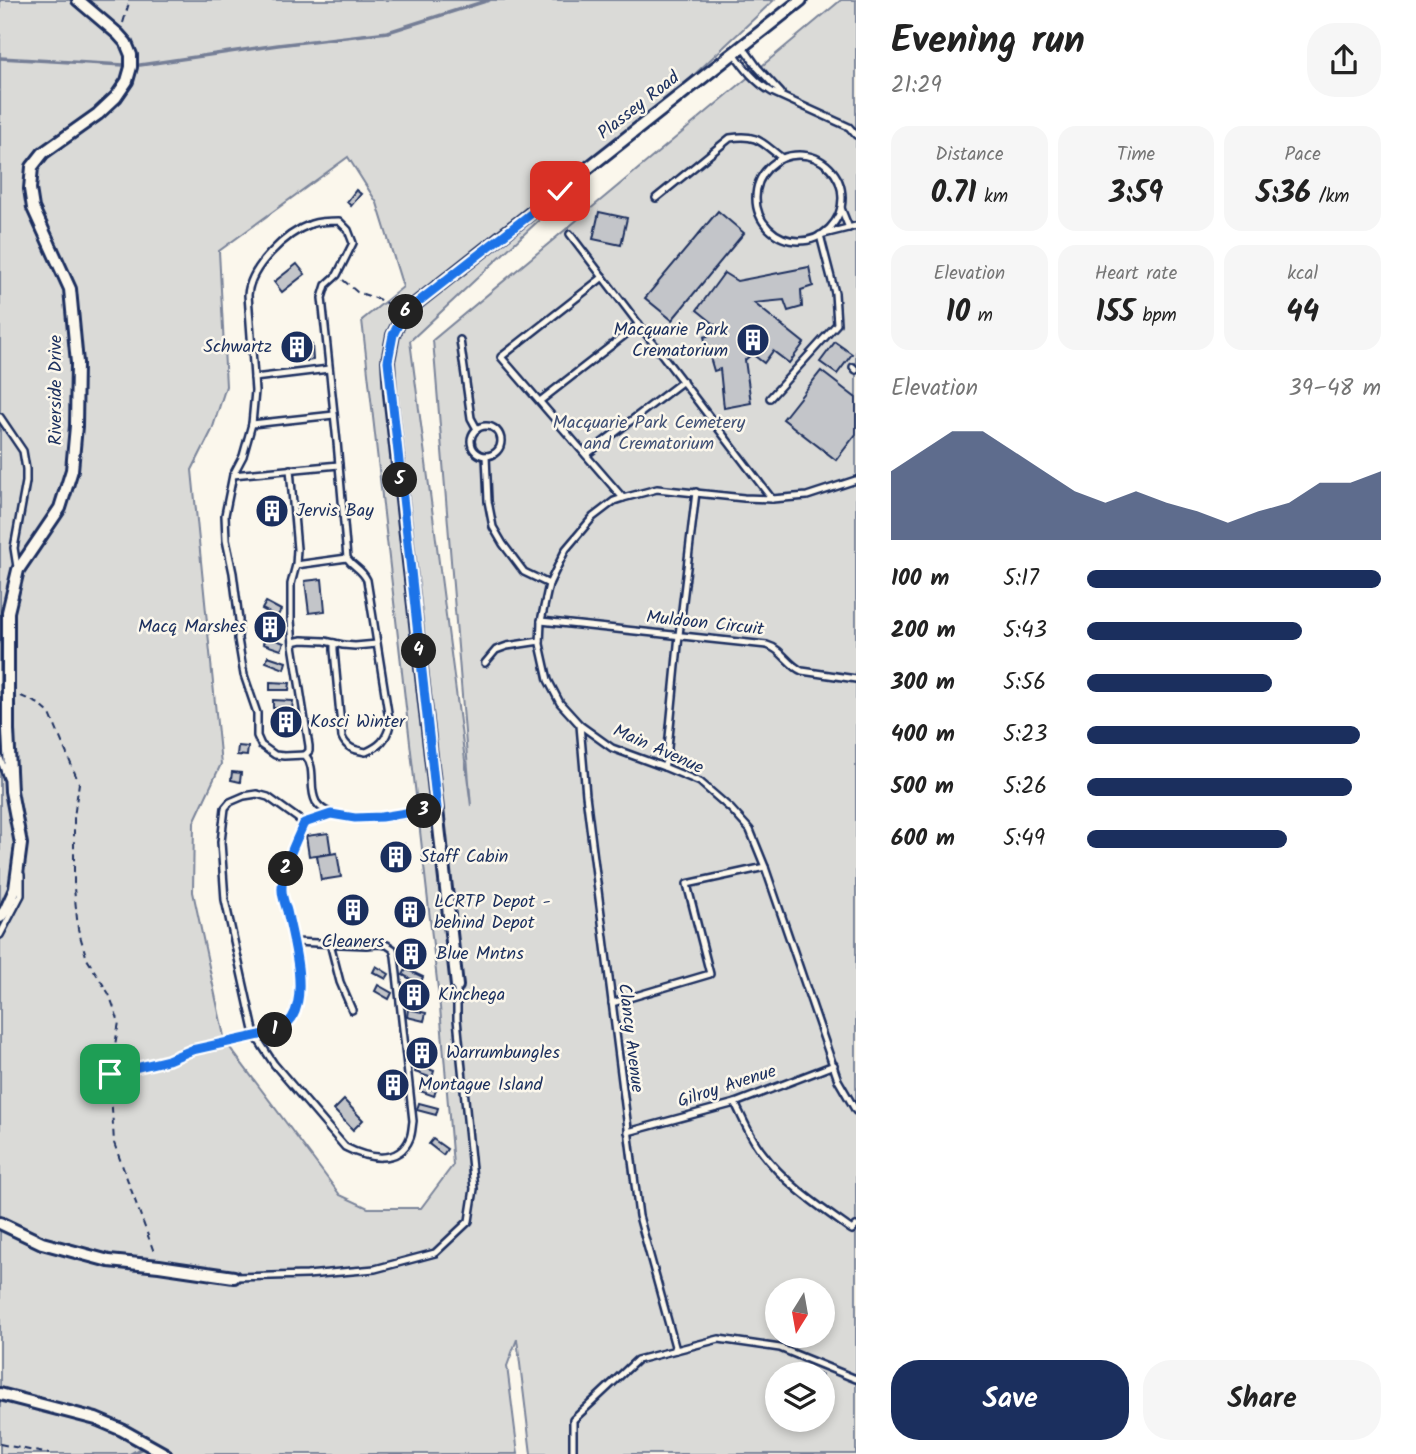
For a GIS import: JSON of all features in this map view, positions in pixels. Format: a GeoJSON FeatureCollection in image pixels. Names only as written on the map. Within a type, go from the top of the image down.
{"type":"FeatureCollection","features":[{"type":"Feature","properties":{"kind":"street","name":"Riverside Drive"},"geometry":{"type":"LineString","coordinates":[[0,917],[15,889],[21,844],[11,791],[7,690],[8,612],[18,570],[60,509],[72,470],[76,426],[77,363],[70,289],[33,208],[30,189],[32,167],[43,153],[98,114],[116,97],[127,80],[131,67],[131,55],[126,43],[78,0]]}},
{"type":"Feature","properties":{"kind":"street","name":"Plassey Road"},"geometry":{"type":"LineString","coordinates":[[457,986],[390,394],[388,361],[393,335],[404,313],[801,0]]}},
{"type":"Feature","properties":{"kind":"street"},"geometry":{"type":"LineString","coordinates":[[0,1223],[42,1243],[109,1261],[233,1277]]}},
{"type":"Feature","properties":{"kind":"street"},"geometry":{"type":"LineString","coordinates":[[0,1394],[96,1419],[161,1452]]}},
{"type":"Feature","properties":{"kind":"lane"},"geometry":{"type":"LineString","coordinates":[[739,50],[783,96]]}},
{"type":"Feature","properties":{"kind":"lane"},"geometry":{"type":"LineString","coordinates":[[739,50],[746,69],[761,86],[849,127],[856,135]]}},
{"type":"Feature","properties":{"kind":"lane"},"geometry":{"type":"LineString","coordinates":[[656,198],[730,138],[745,136],[758,139],[782,158]]}},
{"type":"Feature","properties":{"kind":"lane"},"geometry":{"type":"LineString","coordinates":[[820,235],[830,228],[841,208],[839,185],[826,165],[816,159],[793,155],[772,164],[764,173],[755,194],[756,206],[766,227],[786,239],[809,240],[852,227],[841,208]]}},
{"type":"Feature","properties":{"kind":"lane"},"geometry":{"type":"LineString","coordinates":[[290,469],[297,549],[291,584],[293,642],[309,751],[305,755],[284,756],[275,755],[261,745],[257,736],[257,713],[244,675],[238,639],[239,620],[226,531],[226,507],[233,475],[243,456],[252,424],[255,391],[249,285],[266,258],[291,235],[310,224],[339,221],[348,230],[353,243],[337,275],[326,285],[322,298],[346,558],[362,570],[367,580],[390,725],[382,743],[366,752],[351,749],[342,737],[334,643]]}},
{"type":"Feature","properties":{"kind":"lane"},"geometry":{"type":"LineString","coordinates":[[570,234],[772,499]]}},
{"type":"Feature","properties":{"kind":"lane"},"geometry":{"type":"LineString","coordinates":[[770,398],[837,324],[835,293],[820,235]]}},
{"type":"Feature","properties":{"kind":"lane"},"geometry":{"type":"LineString","coordinates":[[603,277],[501,357],[623,498]]}},
{"type":"Feature","properties":{"kind":"lane"},"geometry":{"type":"LineString","coordinates":[[540,401],[639,324]]}},
{"type":"Feature","properties":{"kind":"lane"},"geometry":{"type":"LineString","coordinates":[[460,340],[471,418],[477,429]]}},
{"type":"Feature","properties":{"kind":"lane"},"geometry":{"type":"LineString","coordinates":[[254,378],[329,369]]}},
{"type":"Feature","properties":{"kind":"lane"},"geometry":{"type":"LineString","coordinates":[[586,454],[683,381]]}},
{"type":"Feature","properties":{"kind":"lane"},"geometry":{"type":"LineString","coordinates":[[252,424],[334,415]]}},
{"type":"Feature","properties":{"kind":"lane"},"geometry":{"type":"LineString","coordinates":[[0,416],[23,451],[26,469],[14,548],[18,570]]}},
{"type":"Feature","properties":{"kind":"lane"},"geometry":{"type":"LineString","coordinates":[[485,426],[496,430],[501,441],[493,454],[486,456],[478,454],[472,448],[471,438],[477,429],[485,426]]}},
{"type":"Feature","properties":{"kind":"lane"},"geometry":{"type":"LineString","coordinates":[[486,456],[488,501],[494,527],[524,572],[549,584]]}},
{"type":"Feature","properties":{"kind":"lane"},"geometry":{"type":"LineString","coordinates":[[233,475],[339,465]]}},
{"type":"Feature","properties":{"kind":"lane","name":"Main Avenue"},"geometry":{"type":"LineString","coordinates":[[856,480],[807,496],[744,498],[657,489],[614,501],[593,517],[566,549],[549,584],[541,621],[540,641],[548,680],[560,703],[580,725],[612,748],[700,782],[750,830],[838,1080],[856,1111]]}},
{"type":"Feature","properties":{"kind":"lane"},"geometry":{"type":"LineString","coordinates":[[664,767],[696,492]]}},
{"type":"Feature","properties":{"kind":"lane"},"geometry":{"type":"LineString","coordinates":[[296,565],[346,558]]}},
{"type":"Feature","properties":{"kind":"lane"},"geometry":{"type":"LineString","coordinates":[[0,612],[12,596]]}},
{"type":"Feature","properties":{"kind":"lane","name":"Muldoon Circuit"},"geometry":{"type":"LineString","coordinates":[[541,621],[767,645],[775,647],[802,671],[856,678]]}},
{"type":"Feature","properties":{"kind":"lane"},"geometry":{"type":"LineString","coordinates":[[293,642],[302,640],[325,641],[343,646],[377,645]]}},
{"type":"Feature","properties":{"kind":"lane"},"geometry":{"type":"LineString","coordinates":[[485,663],[496,650],[540,641]]}},
{"type":"Feature","properties":{"kind":"lane","name":"Clancy Avenue"},"geometry":{"type":"LineString","coordinates":[[580,725],[586,795],[639,1216],[676,1350]]}},
{"type":"Feature","properties":{"kind":"lane"},"geometry":{"type":"LineString","coordinates":[[305,755],[310,760],[313,794],[317,803],[331,814]]}},
{"type":"Feature","properties":{"kind":"lane"},"geometry":{"type":"LineString","coordinates":[[0,758],[11,791]]}},
{"type":"Feature","properties":{"kind":"lane"},"geometry":{"type":"LineString","coordinates":[[293,942],[387,945],[393,949],[413,1121],[411,1137],[403,1151],[382,1158],[357,1153],[345,1147],[274,1064],[255,1035],[225,901],[221,842],[225,808],[230,802],[257,793],[268,797],[304,823]]}},
{"type":"Feature","properties":{"kind":"lane"},"geometry":{"type":"LineString","coordinates":[[255,1035],[269,1033],[292,1018],[299,994],[298,971],[282,889],[290,853],[304,823],[331,814],[355,818],[381,817],[437,808]]}},
{"type":"Feature","properties":{"kind":"lane"},"geometry":{"type":"LineString","coordinates":[[0,935],[21,895],[21,844]]}},
{"type":"Feature","properties":{"kind":"lane"},"geometry":{"type":"LineString","coordinates":[[612,1003],[710,974],[687,884],[765,867]]}},
{"type":"Feature","properties":{"kind":"lane"},"geometry":{"type":"LineString","coordinates":[[330,943],[340,982],[352,1010]]}},
{"type":"Feature","properties":{"kind":"lane","name":"Plassey Road"},"geometry":{"type":"LineString","coordinates":[[233,1277],[307,1275],[375,1269],[435,1253],[469,1221],[474,1189],[458,1026],[457,986]]}},
{"type":"Feature","properties":{"kind":"lane","name":"Gilroy Avenue"},"geometry":{"type":"LineString","coordinates":[[628,1132],[735,1103],[834,1065]]}},
{"type":"Feature","properties":{"kind":"lane"},"geometry":{"type":"LineString","coordinates":[[735,1103],[751,1137],[773,1167],[790,1183],[854,1228]]}},
{"type":"Feature","properties":{"kind":"lane"},"geometry":{"type":"LineString","coordinates":[[573,1454],[573,1420],[637,1360],[719,1339],[780,1348],[856,1379]]}},
{"type":"Feature","properties":{"kind":"path"},"geometry":{"type":"LineString","coordinates":[[118,34],[128,0]]}},
{"type":"Feature","properties":{"kind":"path"},"geometry":{"type":"LineString","coordinates":[[337,275],[357,292],[391,306]]}},
{"type":"Feature","properties":{"kind":"path"},"geometry":{"type":"LineString","coordinates":[[7,690],[39,704],[50,714],[79,783],[74,817],[74,888],[78,929],[87,960],[109,994],[119,1022],[110,1074],[114,1143],[159,1266]]}},
{"type":"Feature","properties":{"kind":"path"},"geometry":{"type":"LineString","coordinates":[[110,1074],[255,1035]]}},
{"type":"Feature","properties":{"kind":"path"},"geometry":{"type":"LineString","coordinates":[[0,1444],[50,1454]]}},
{"type":"Feature","properties":{"kind":"green space","name":"Macquarie Park Cemetery and Crematorium"},"geometry":{"type":"Polygon","coordinates":[[[0,0],[774,0],[410,341],[471,806],[433,340],[841,0],[856,0],[856,1454],[531,1454],[517,1339],[507,1366],[518,1454],[0,1454],[0,0]],[[348,157],[219,251],[226,386],[212,430],[192,470],[221,764],[194,822],[193,892],[225,1041],[340,1195],[368,1208],[421,1208],[453,1165],[440,1007],[362,320],[403,287],[377,203],[348,157]]]}},
{"type":"Feature","properties":{"kind":"building"},"geometry":{"type":"Polygon","coordinates":[[[356,190],[361,194],[351,206],[347,202],[356,190]]]}},
{"type":"Feature","properties":{"kind":"building"},"geometry":{"type":"Polygon","coordinates":[[[718,211],[744,233],[672,320],[645,298],[718,211]]]}},
{"type":"Feature","properties":{"kind":"building"},"geometry":{"type":"Polygon","coordinates":[[[599,212],[627,218],[621,245],[593,239],[599,212]]]}},
{"type":"Feature","properties":{"kind":"building"},"geometry":{"type":"Polygon","coordinates":[[[297,264],[305,274],[282,292],[274,282],[297,264]]]}},
{"type":"Feature","properties":{"kind":"building","name":"Macquarie Park Crematorium"},"geometry":{"type":"Polygon","coordinates":[[[809,267],[813,286],[801,290],[802,307],[788,311],[784,300],[754,303],[804,343],[789,363],[773,351],[764,363],[752,354],[745,360],[751,403],[724,408],[720,369],[714,371],[704,337],[723,331],[697,310],[724,273],[737,281],[809,267]]]}},
{"type":"Feature","properties":{"kind":"building","name":"Schwartz"},"geometry":{"type":"Polygon","coordinates":[[[293,339],[300,339],[301,355],[294,356],[293,339]]]}},
{"type":"Feature","properties":{"kind":"building"},"geometry":{"type":"Polygon","coordinates":[[[835,342],[852,354],[837,374],[820,362],[835,342]]]}},
{"type":"Feature","properties":{"kind":"building"},"geometry":{"type":"Polygon","coordinates":[[[312,345],[313,360],[307,361],[306,346],[312,345]]]}},
{"type":"Feature","properties":{"kind":"building"},"geometry":{"type":"Polygon","coordinates":[[[821,371],[856,398],[856,434],[836,460],[783,419],[821,371]]]}},
{"type":"Feature","properties":{"kind":"building","name":"Jervis Bay"},"geometry":{"type":"Polygon","coordinates":[[[266,503],[282,513],[278,519],[262,509],[266,503]]]}},
{"type":"Feature","properties":{"kind":"building"},"geometry":{"type":"Polygon","coordinates":[[[322,579],[325,611],[309,613],[305,581],[322,579]]]}},
{"type":"Feature","properties":{"kind":"building"},"geometry":{"type":"Polygon","coordinates":[[[266,602],[281,610],[277,617],[262,609],[266,602]]]}},
{"type":"Feature","properties":{"kind":"building","name":"Macq Marshes"},"geometry":{"type":"Polygon","coordinates":[[[262,619],[280,627],[277,634],[259,627],[262,619]]]}},
{"type":"Feature","properties":{"kind":"building"},"geometry":{"type":"Polygon","coordinates":[[[266,636],[284,643],[281,650],[263,644],[266,636]]]}},
{"type":"Feature","properties":{"kind":"building"},"geometry":{"type":"Polygon","coordinates":[[[268,656],[286,662],[284,669],[266,662],[268,656]]]}},
{"type":"Feature","properties":{"kind":"building"},"geometry":{"type":"Polygon","coordinates":[[[270,682],[290,683],[289,690],[270,690],[270,682]]]}},
{"type":"Feature","properties":{"kind":"building"},"geometry":{"type":"Polygon","coordinates":[[[273,700],[293,701],[292,709],[273,708],[273,700]]]}},
{"type":"Feature","properties":{"kind":"building","name":"Kosci Winter"},"geometry":{"type":"Polygon","coordinates":[[[276,717],[296,719],[295,727],[276,725],[276,717]]]}},
{"type":"Feature","properties":{"kind":"building"},"geometry":{"type":"Polygon","coordinates":[[[238,746],[248,747],[247,756],[237,755],[238,746]]]}},
{"type":"Feature","properties":{"kind":"building"},"geometry":{"type":"Polygon","coordinates":[[[232,772],[241,773],[240,782],[231,780],[232,772]]]}},
{"type":"Feature","properties":{"kind":"building"},"geometry":{"type":"Polygon","coordinates":[[[328,833],[331,853],[309,856],[306,836],[328,833]]]}},
{"type":"Feature","properties":{"kind":"building","name":"Staff Cabin"},"geometry":{"type":"Polygon","coordinates":[[[404,844],[408,867],[388,871],[384,848],[404,844]]]}},
{"type":"Feature","properties":{"kind":"building"},"geometry":{"type":"Polygon","coordinates":[[[337,853],[341,877],[321,880],[317,856],[337,853]]]}},
{"type":"Feature","properties":{"kind":"building","name":"LCRTP Depot - behind Depot"},"geometry":{"type":"Polygon","coordinates":[[[414,899],[418,922],[405,924],[401,901],[414,899]]]}},
{"type":"Feature","properties":{"kind":"building","name":"Cleaners"},"geometry":{"type":"Polygon","coordinates":[[[359,905],[360,914],[347,916],[345,907],[359,905]]]}},
{"type":"Feature","properties":{"kind":"building","name":"Blue Mntns"},"geometry":{"type":"Polygon","coordinates":[[[402,949],[421,953],[419,960],[400,956],[402,949]]]}},
{"type":"Feature","properties":{"kind":"building"},"geometry":{"type":"Polygon","coordinates":[[[376,966],[389,974],[386,979],[373,972],[376,966]]]}},
{"type":"Feature","properties":{"kind":"building"},"geometry":{"type":"Polygon","coordinates":[[[406,969],[423,977],[420,984],[403,975],[406,969]]]}},
{"type":"Feature","properties":{"kind":"building"},"geometry":{"type":"Polygon","coordinates":[[[378,985],[392,993],[389,999],[375,991],[378,985]]]}},
{"type":"Feature","properties":{"kind":"building","name":"Kinchega"},"geometry":{"type":"Polygon","coordinates":[[[407,988],[425,997],[421,1003],[404,994],[407,988]]]}},
{"type":"Feature","properties":{"kind":"building"},"geometry":{"type":"Polygon","coordinates":[[[408,1009],[426,1013],[424,1021],[407,1017],[408,1009]]]}},
{"type":"Feature","properties":{"kind":"building","name":"Warrumbungles"},"geometry":{"type":"Polygon","coordinates":[[[415,1046],[432,1053],[430,1060],[412,1054],[415,1046]]]}},
{"type":"Feature","properties":{"kind":"building"},"geometry":{"type":"Polygon","coordinates":[[[417,1065],[434,1071],[432,1078],[415,1072],[417,1065]]]}},
{"type":"Feature","properties":{"kind":"building","name":"Montague Island"},"geometry":{"type":"Polygon","coordinates":[[[399,1077],[402,1084],[386,1092],[383,1085],[399,1077]]]}},
{"type":"Feature","properties":{"kind":"building"},"geometry":{"type":"Polygon","coordinates":[[[422,1085],[436,1090],[434,1096],[420,1091],[422,1085]]]}},
{"type":"Feature","properties":{"kind":"building"},"geometry":{"type":"Polygon","coordinates":[[[344,1100],[363,1120],[353,1130],[334,1110],[344,1100]]]}},
{"type":"Feature","properties":{"kind":"building"},"geometry":{"type":"Polygon","coordinates":[[[419,1103],[438,1108],[436,1115],[417,1110],[419,1103]]]}},
{"type":"Feature","properties":{"kind":"building"},"geometry":{"type":"Polygon","coordinates":[[[433,1139],[447,1149],[443,1155],[429,1144],[433,1139]]]}},
{"type":"Feature","properties":{"kind":"waterway"},"geometry":{"type":"LineString","coordinates":[[140,65],[388,32],[489,0]]}},
{"type":"Feature","properties":{"kind":"waterway"},"geometry":{"type":"LineString","coordinates":[[0,58],[124,65]]}},
{"type":"Feature","properties":{"kind":"waterway"},"geometry":{"type":"LineString","coordinates":[[131,1454],[146,1446]]}},
{"type":"Feature","properties":{"kind":"place","name":"Macquarie Park Crematorium"},"geometry":{"type":"Point","coordinates":[753,340]}},
{"type":"Feature","properties":{"kind":"place","name":"Schwartz"},"geometry":{"type":"Point","coordinates":[297,347]}},
{"type":"Feature","properties":{"kind":"place","name":"Jervis Bay"},"geometry":{"type":"Point","coordinates":[272,511]}},
{"type":"Feature","properties":{"kind":"place","name":"Macq Marshes"},"geometry":{"type":"Point","coordinates":[270,627]}},
{"type":"Feature","properties":{"kind":"place","name":"Kosci Winter"},"geometry":{"type":"Point","coordinates":[286,722]}},
{"type":"Feature","properties":{"kind":"place","name":"Staff Cabin"},"geometry":{"type":"Point","coordinates":[396,857]}},
{"type":"Feature","properties":{"kind":"place","name":"Cleaners"},"geometry":{"type":"Point","coordinates":[353,910]}},
{"type":"Feature","properties":{"kind":"place","name":"LCRTP Depot - behind Depot"},"geometry":{"type":"Point","coordinates":[410,912]}},
{"type":"Feature","properties":{"kind":"place","name":"Blue Mntns"},"geometry":{"type":"Point","coordinates":[411,954]}},
{"type":"Feature","properties":{"kind":"place","name":"Kinchega"},"geometry":{"type":"Point","coordinates":[414,995]}},
{"type":"Feature","properties":{"kind":"place","name":"Warrumbungles"},"geometry":{"type":"Point","coordinates":[422,1053]}},
{"type":"Feature","properties":{"kind":"place","name":"Montague Island"},"geometry":{"type":"Point","coordinates":[393,1085]}},
{"type":"Feature","properties":{"kind":"route"},"geometry":{"type":"LineString","coordinates":[[110,1074],[168,1060],[192,1050],[269,1033],[292,1018],[299,994],[298,971],[282,889],[290,853],[304,823],[331,814],[355,818],[381,817],[437,808],[390,394],[388,361],[393,335],[404,313],[560,191]]}}]}
